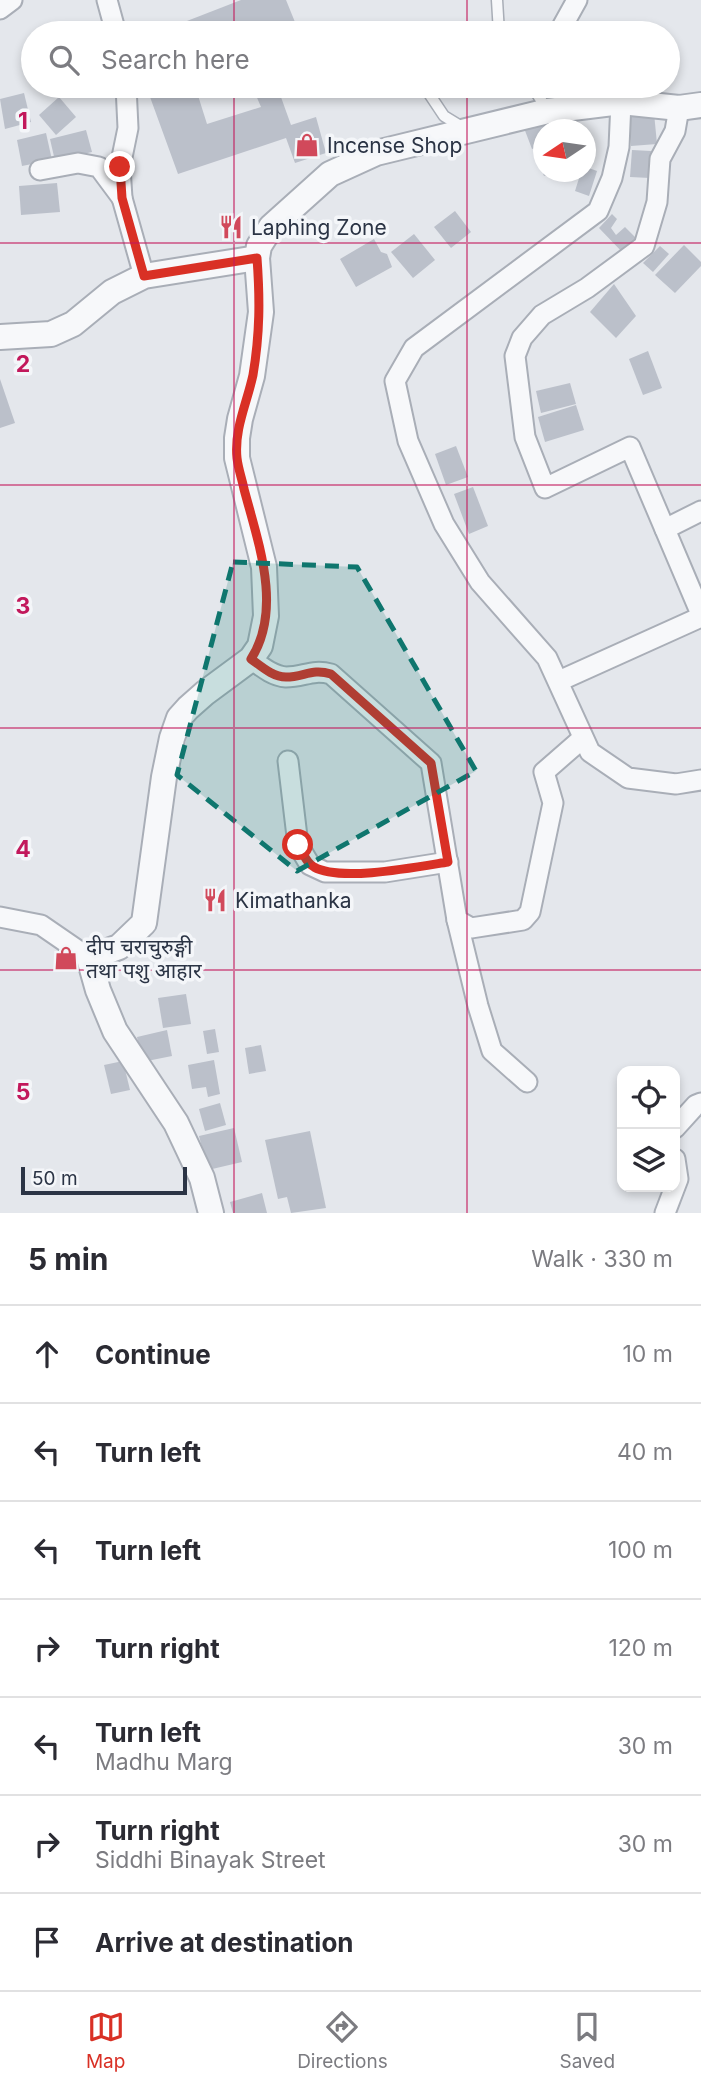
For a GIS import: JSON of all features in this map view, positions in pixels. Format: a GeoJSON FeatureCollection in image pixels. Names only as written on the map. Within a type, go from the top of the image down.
{"type":"FeatureCollection","features":[{"type":"Feature","properties":{"kind":"street"},"geometry":{"type":"LineString","coordinates":[[0,9],[12,0]]}},
{"type":"Feature","properties":{"kind":"street"},"geometry":{"type":"LineString","coordinates":[[107,0],[113,21]]}},
{"type":"Feature","properties":{"kind":"street"},"geometry":{"type":"LineString","coordinates":[[565,21],[576,0]]}},
{"type":"Feature","properties":{"kind":"street"},"geometry":{"type":"LineString","coordinates":[[127,98],[128,128],[120,167],[122,198],[144,276]]}},
{"type":"Feature","properties":{"kind":"street"},"geometry":{"type":"LineString","coordinates":[[89,958],[119,947],[144,923],[164,777],[179,718],[205,693],[251,659],[260,646],[266,616],[264,567],[237,458],[237,438],[252,376],[261,312],[257,258],[259,246],[271,227],[330,174],[376,153],[548,111],[578,98]]}},
{"type":"Feature","properties":{"kind":"street"},"geometry":{"type":"LineString","coordinates":[[559,681],[701,615],[630,447],[545,488],[525,437],[515,356],[522,338],[542,315],[587,288],[644,246],[657,202],[660,159],[690,107],[596,98]]}},
{"type":"Feature","properties":{"kind":"street"},"geometry":{"type":"LineString","coordinates":[[621,102],[619,147],[612,178],[598,211],[414,348],[396,381],[408,440],[444,524],[480,582],[547,658],[590,751],[628,778],[676,785],[701,780]]}},
{"type":"Feature","properties":{"kind":"street"},"geometry":{"type":"LineString","coordinates":[[40,170],[78,163],[99,167],[122,198]]}},
{"type":"Feature","properties":{"kind":"street"},"geometry":{"type":"LineString","coordinates":[[0,337],[51,334],[73,324],[112,292],[144,276],[257,258]]}},
{"type":"Feature","properties":{"kind":"street"},"geometry":{"type":"LineString","coordinates":[[665,528],[701,512]]}},
{"type":"Feature","properties":{"kind":"street"},"geometry":{"type":"LineString","coordinates":[[251,659],[271,673],[286,677],[319,670],[331,674],[431,763],[457,920],[478,1006],[492,1051],[527,1082]]}},
{"type":"Feature","properties":{"kind":"street"},"geometry":{"type":"LineString","coordinates":[[457,920],[471,928],[523,920],[530,912],[553,803],[544,772],[583,738]]}},
{"type":"Feature","properties":{"kind":"street"},"geometry":{"type":"LineString","coordinates":[[288,761],[298,845],[310,865],[326,872],[385,872],[448,862]]}},
{"type":"Feature","properties":{"kind":"street"},"geometry":{"type":"LineString","coordinates":[[0,917],[41,925],[89,958],[98,990],[115,1031],[176,1123],[202,1178],[211,1213]]}},
{"type":"Feature","properties":{"kind":"street"},"geometry":{"type":"LineString","coordinates":[[680,1123],[701,1103]]}},
{"type":"Feature","properties":{"kind":"street"},"geometry":{"type":"LineString","coordinates":[[665,1213],[673,1192]]}},
{"type":"Feature","properties":{"kind":"lane"},"geometry":{"type":"LineString","coordinates":[[497,0],[498,21]]}},
{"type":"Feature","properties":{"kind":"lane"},"geometry":{"type":"LineString","coordinates":[[432,98],[444,116],[468,131]]}},
{"type":"Feature","properties":{"kind":"lane"},"geometry":{"type":"LineString","coordinates":[[540,98],[548,111]]}},
{"type":"Feature","properties":{"kind":"highlighted area"},"geometry":{"type":"Polygon","coordinates":[[[233,562],[357,567],[476,771],[297,871],[177,775],[233,562]]]}},
{"type":"Feature","properties":{"kind":"building"},"geometry":{"type":"Polygon","coordinates":[[[241,0],[286,0],[295,21],[187,21],[241,0]]]}},
{"type":"Feature","properties":{"kind":"building"},"geometry":{"type":"Polygon","coordinates":[[[21,94],[21,98],[25,98],[31,122],[5,129],[0,99],[21,94]]]}},
{"type":"Feature","properties":{"kind":"building"},"geometry":{"type":"Polygon","coordinates":[[[60,98],[76,117],[56,135],[39,115],[60,98]]]}},
{"type":"Feature","properties":{"kind":"building"},"geometry":{"type":"Polygon","coordinates":[[[150,98],[199,98],[207,124],[261,107],[257,98],[281,98],[291,125],[316,117],[326,153],[295,163],[286,138],[178,174],[150,98]]]}},
{"type":"Feature","properties":{"kind":"building"},"geometry":{"type":"Polygon","coordinates":[[[654,113],[657,144],[631,146],[629,115],[654,113]]]}},
{"type":"Feature","properties":{"kind":"building"},"geometry":{"type":"Polygon","coordinates":[[[533,125],[533,149],[532,149],[524,128],[533,125]]]}},
{"type":"Feature","properties":{"kind":"building"},"geometry":{"type":"Polygon","coordinates":[[[86,130],[92,152],[55,161],[50,139],[86,130]]]}},
{"type":"Feature","properties":{"kind":"building"},"geometry":{"type":"Polygon","coordinates":[[[46,133],[52,160],[22,166],[17,140],[46,133]]]}},
{"type":"Feature","properties":{"kind":"building"},"geometry":{"type":"Polygon","coordinates":[[[632,150],[651,151],[650,178],[630,177],[632,150]]]}},
{"type":"Feature","properties":{"kind":"building"},"geometry":{"type":"Polygon","coordinates":[[[578,182],[593,182],[589,196],[575,191],[578,182]]]}},
{"type":"Feature","properties":{"kind":"building"},"geometry":{"type":"Polygon","coordinates":[[[57,183],[60,212],[21,215],[19,186],[57,183]]]}},
{"type":"Feature","properties":{"kind":"building"},"geometry":{"type":"Polygon","coordinates":[[[455,211],[471,232],[451,248],[434,227],[455,211]]]}},
{"type":"Feature","properties":{"kind":"building"},"geometry":{"type":"Polygon","coordinates":[[[612,214],[617,219],[611,228],[616,235],[625,227],[639,241],[625,255],[599,228],[612,214]]]}},
{"type":"Feature","properties":{"kind":"building"},"geometry":{"type":"Polygon","coordinates":[[[414,234],[435,260],[413,278],[391,252],[414,234]]]}},
{"type":"Feature","properties":{"kind":"building"},"geometry":{"type":"Polygon","coordinates":[[[374,239],[381,252],[387,254],[392,267],[356,287],[340,259],[374,239]]]}},
{"type":"Feature","properties":{"kind":"building"},"geometry":{"type":"Polygon","coordinates":[[[684,245],[701,262],[701,266],[675,293],[655,275],[684,245]]]}},
{"type":"Feature","properties":{"kind":"building"},"geometry":{"type":"Polygon","coordinates":[[[660,246],[669,254],[653,272],[643,263],[660,246]]]}},
{"type":"Feature","properties":{"kind":"building"},"geometry":{"type":"Polygon","coordinates":[[[614,284],[636,316],[616,338],[590,312],[614,284]]]}},
{"type":"Feature","properties":{"kind":"building"},"geometry":{"type":"Polygon","coordinates":[[[648,351],[662,388],[643,395],[629,359],[648,351]]]}},
{"type":"Feature","properties":{"kind":"building"},"geometry":{"type":"Polygon","coordinates":[[[0,379],[15,423],[0,428],[0,379]]]}},
{"type":"Feature","properties":{"kind":"building"},"geometry":{"type":"Polygon","coordinates":[[[570,383],[576,404],[541,413],[536,391],[570,383]]]}},
{"type":"Feature","properties":{"kind":"building"},"geometry":{"type":"Polygon","coordinates":[[[576,405],[584,430],[545,442],[538,417],[576,405]]]}},
{"type":"Feature","properties":{"kind":"building"},"geometry":{"type":"Polygon","coordinates":[[[456,446],[468,477],[446,485],[435,454],[456,446]]]}},
{"type":"Feature","properties":{"kind":"building"},"geometry":{"type":"Polygon","coordinates":[[[473,487],[488,526],[469,534],[454,494],[473,487]]]}},
{"type":"Feature","properties":{"kind":"building"},"geometry":{"type":"Polygon","coordinates":[[[186,994],[191,1024],[163,1028],[158,998],[186,994]]]}},
{"type":"Feature","properties":{"kind":"building"},"geometry":{"type":"Polygon","coordinates":[[[215,1029],[219,1052],[207,1054],[203,1031],[215,1029]]]}},
{"type":"Feature","properties":{"kind":"building"},"geometry":{"type":"Polygon","coordinates":[[[167,1030],[172,1056],[142,1062],[137,1037],[167,1030]]]}},
{"type":"Feature","properties":{"kind":"building"},"geometry":{"type":"Polygon","coordinates":[[[261,1045],[266,1071],[249,1074],[245,1048],[261,1045]]]}},
{"type":"Feature","properties":{"kind":"building"},"geometry":{"type":"Polygon","coordinates":[[[214,1060],[220,1094],[208,1097],[206,1087],[192,1089],[188,1065],[214,1060]]]}},
{"type":"Feature","properties":{"kind":"building"},"geometry":{"type":"Polygon","coordinates":[[[123,1061],[130,1090],[111,1094],[104,1065],[123,1061]]]}},
{"type":"Feature","properties":{"kind":"building"},"geometry":{"type":"Polygon","coordinates":[[[220,1103],[226,1125],[205,1131],[199,1109],[220,1103]]]}},
{"type":"Feature","properties":{"kind":"building"},"geometry":{"type":"Polygon","coordinates":[[[234,1128],[242,1162],[208,1170],[199,1136],[234,1128]]]}},
{"type":"Feature","properties":{"kind":"building"},"geometry":{"type":"Polygon","coordinates":[[[310,1131],[326,1208],[291,1213],[287,1197],[278,1199],[265,1140],[310,1131]]]}},
{"type":"Feature","properties":{"kind":"building"},"geometry":{"type":"Polygon","coordinates":[[[262,1193],[267,1213],[233,1213],[230,1202],[262,1193]]]}},
{"type":"Feature","properties":{"kind":"place","name":"Incense Shop"},"geometry":{"type":"Point","coordinates":[307,145]}},
{"type":"Feature","properties":{"kind":"place","name":"Laphing Zone"},"geometry":{"type":"Point","coordinates":[231,227]}},
{"type":"Feature","properties":{"kind":"place","name":"Kimathanka"},"geometry":{"type":"Point","coordinates":[215,900]}},
{"type":"Feature","properties":{"kind":"place","name":"दीप चराचुरुङ्गी तथा पशु आहार"},"geometry":{"type":"Point","coordinates":[66,958]}},
{"type":"Feature","properties":{"kind":"route"},"geometry":{"type":"LineString","coordinates":[[120,167],[122,198],[144,276],[257,258],[261,312],[252,376],[237,438],[237,458],[264,567],[266,616],[260,646],[251,659],[271,673],[286,677],[319,670],[331,674],[431,763],[448,862],[385,872],[326,872],[310,865],[298,845]]}}]}
